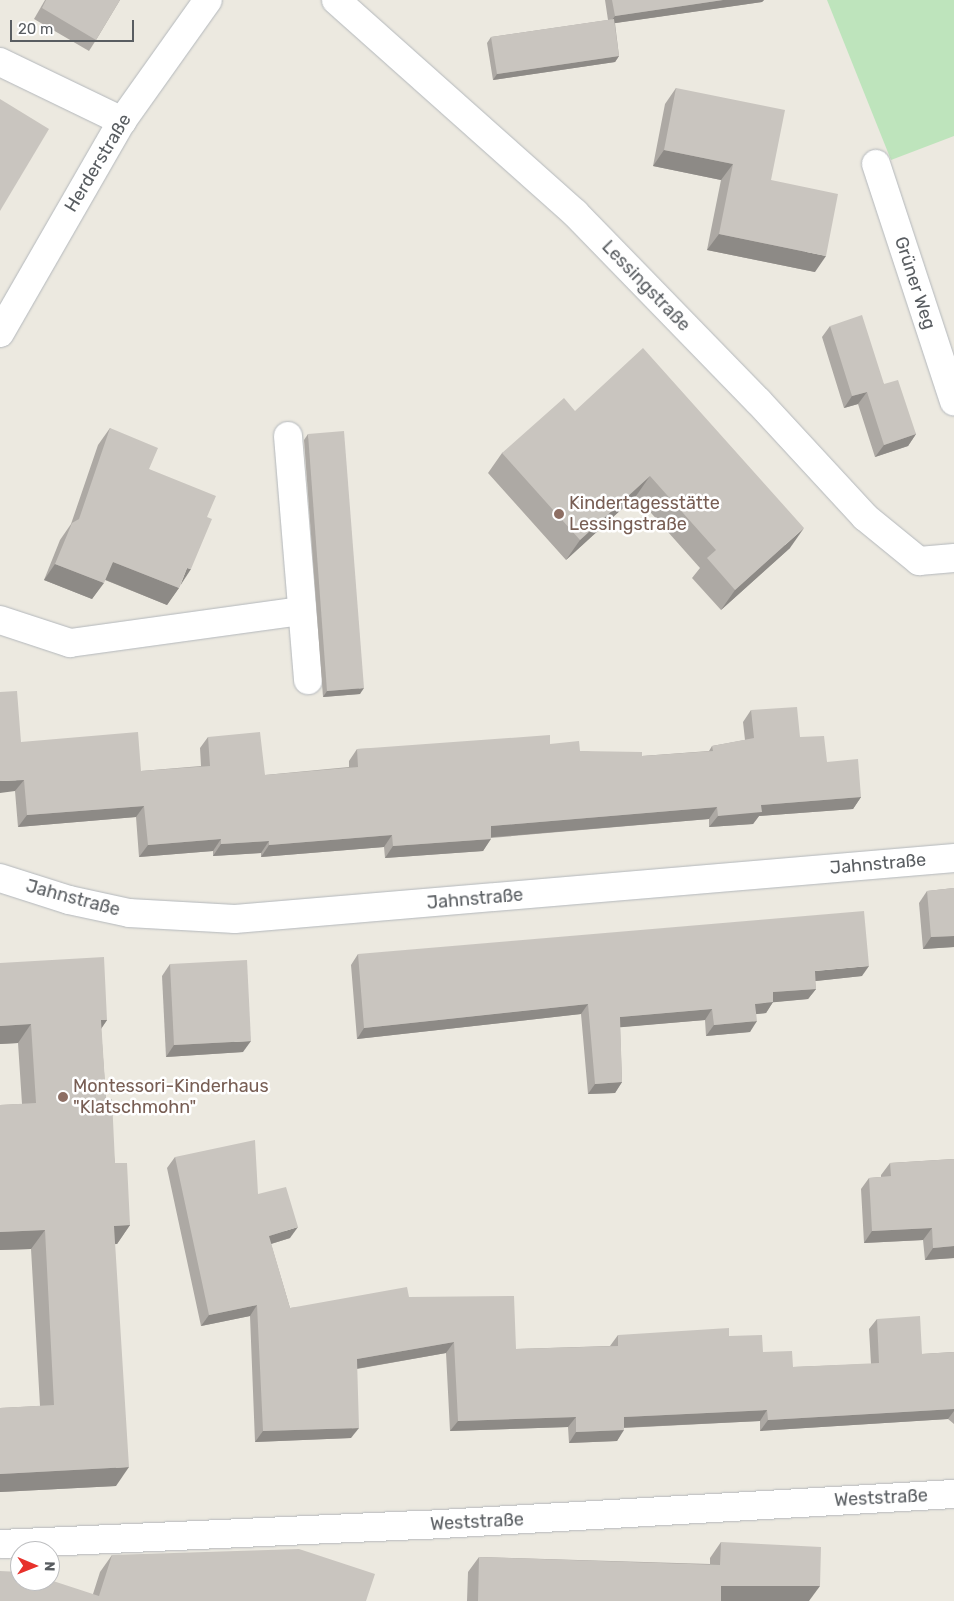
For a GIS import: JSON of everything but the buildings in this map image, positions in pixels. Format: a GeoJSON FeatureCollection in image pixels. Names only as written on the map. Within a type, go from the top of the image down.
{"type":"FeatureCollection","features":[{"type":"Feature","properties":{"kind":"street","name":"Herderstraße"},"geometry":{"type":"LineString","coordinates":[[0,333],[122,121],[208,0]]}},
{"type":"Feature","properties":{"kind":"street","name":"Lessingstraße"},"geometry":{"type":"LineString","coordinates":[[336,0],[575,213],[758,401],[865,516],[919,561],[954,558]]}},
{"type":"Feature","properties":{"kind":"street"},"geometry":{"type":"LineString","coordinates":[[0,62],[122,121]]}},
{"type":"Feature","properties":{"kind":"street","name":"Grüner Weg"},"geometry":{"type":"LineString","coordinates":[[876,164],[954,401]]}},
{"type":"Feature","properties":{"kind":"street"},"geometry":{"type":"LineString","coordinates":[[288,436],[308,680]]}},
{"type":"Feature","properties":{"kind":"street"},"geometry":{"type":"LineString","coordinates":[[0,620],[70,643],[302,611]]}},
{"type":"Feature","properties":{"kind":"street","name":"Jahnstraße"},"geometry":{"type":"LineString","coordinates":[[0,878],[69,900],[129,913],[235,919],[954,858]]}},
{"type":"Feature","properties":{"kind":"street","name":"Weststraße"},"geometry":{"type":"LineString","coordinates":[[0,1544],[424,1525],[954,1494]]}},
{"type":"Feature","properties":{"kind":"green space"},"geometry":{"type":"Polygon","coordinates":[[[827,0],[954,0],[954,136],[891,160],[827,0]]]}},
{"type":"Feature","properties":{"kind":"place","name":"Kindertagesstätte Lessingstraße"},"geometry":{"type":"Point","coordinates":[559,514]}},
{"type":"Feature","properties":{"kind":"place","name":"Montessori-Kinderhaus \"Klatschmohn\""},"geometry":{"type":"Point","coordinates":[63,1097]}}]}
